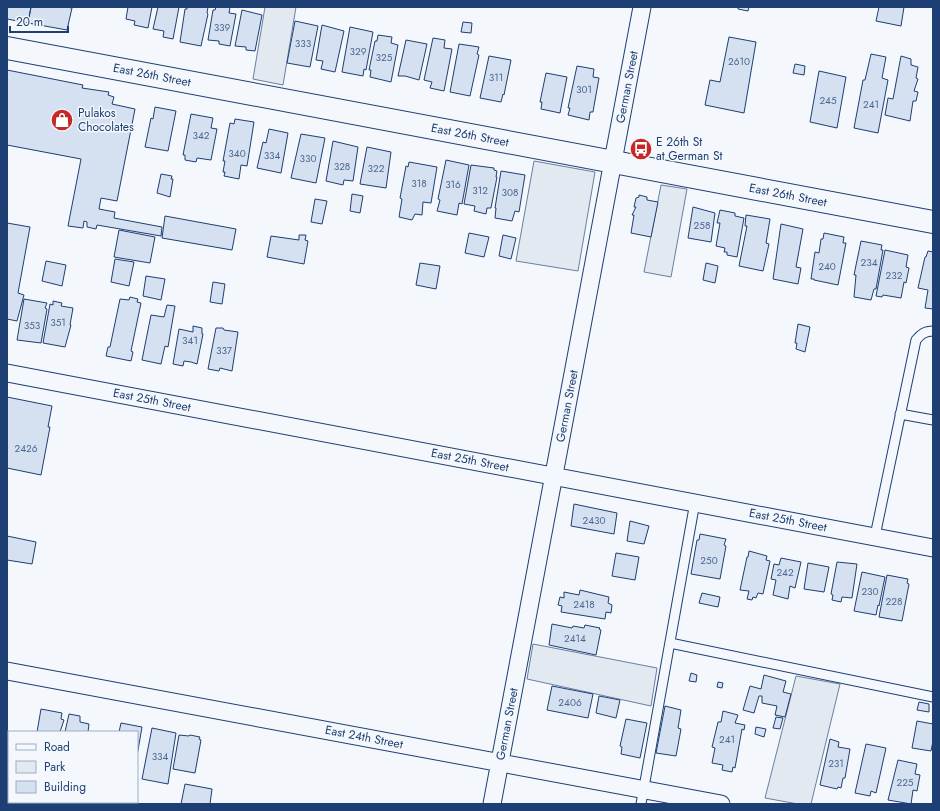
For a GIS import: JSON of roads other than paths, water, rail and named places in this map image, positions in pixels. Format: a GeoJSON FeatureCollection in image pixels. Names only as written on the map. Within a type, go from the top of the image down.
{"type":"FeatureCollection","features":[{"type":"Feature","properties":{"kind":"main road","name":"East 26th Street"},"geometry":{"type":"LineString","coordinates":[[7,48],[933,222]]}},
{"type":"Feature","properties":{"kind":"street","name":"German Street"},"geometry":{"type":"LineString","coordinates":[[492,804],[642,7]]}},
{"type":"Feature","properties":{"kind":"street","name":"East 25th Street"},"geometry":{"type":"LineString","coordinates":[[7,373],[933,548]]}},
{"type":"Feature","properties":{"kind":"street","name":"East 24th Street"},"geometry":{"type":"LineString","coordinates":[[7,671],[500,762],[642,797],[721,804]]}},
{"type":"Feature","properties":{"kind":"lane"},"geometry":{"type":"LineString","coordinates":[[875,536],[916,340],[919,336],[926,332],[933,331]]}},
{"type":"Feature","properties":{"kind":"lane"},"geometry":{"type":"LineString","coordinates":[[900,414],[933,420]]}},
{"type":"Feature","properties":{"kind":"lane"},"geometry":{"type":"LineString","coordinates":[[642,797],[695,502]]}},
{"type":"Feature","properties":{"kind":"lane"},"geometry":{"type":"LineString","coordinates":[[670,643],[933,697]]}},
{"type":"Feature","properties":{"kind":"place","name":"Pulakos Chocolates"},"geometry":{"type":"Point","coordinates":[62,120]}},
{"type":"Feature","properties":{"kind":"place","name":"E 26th St at German St"},"geometry":{"type":"Point","coordinates":[641,149]}}]}
